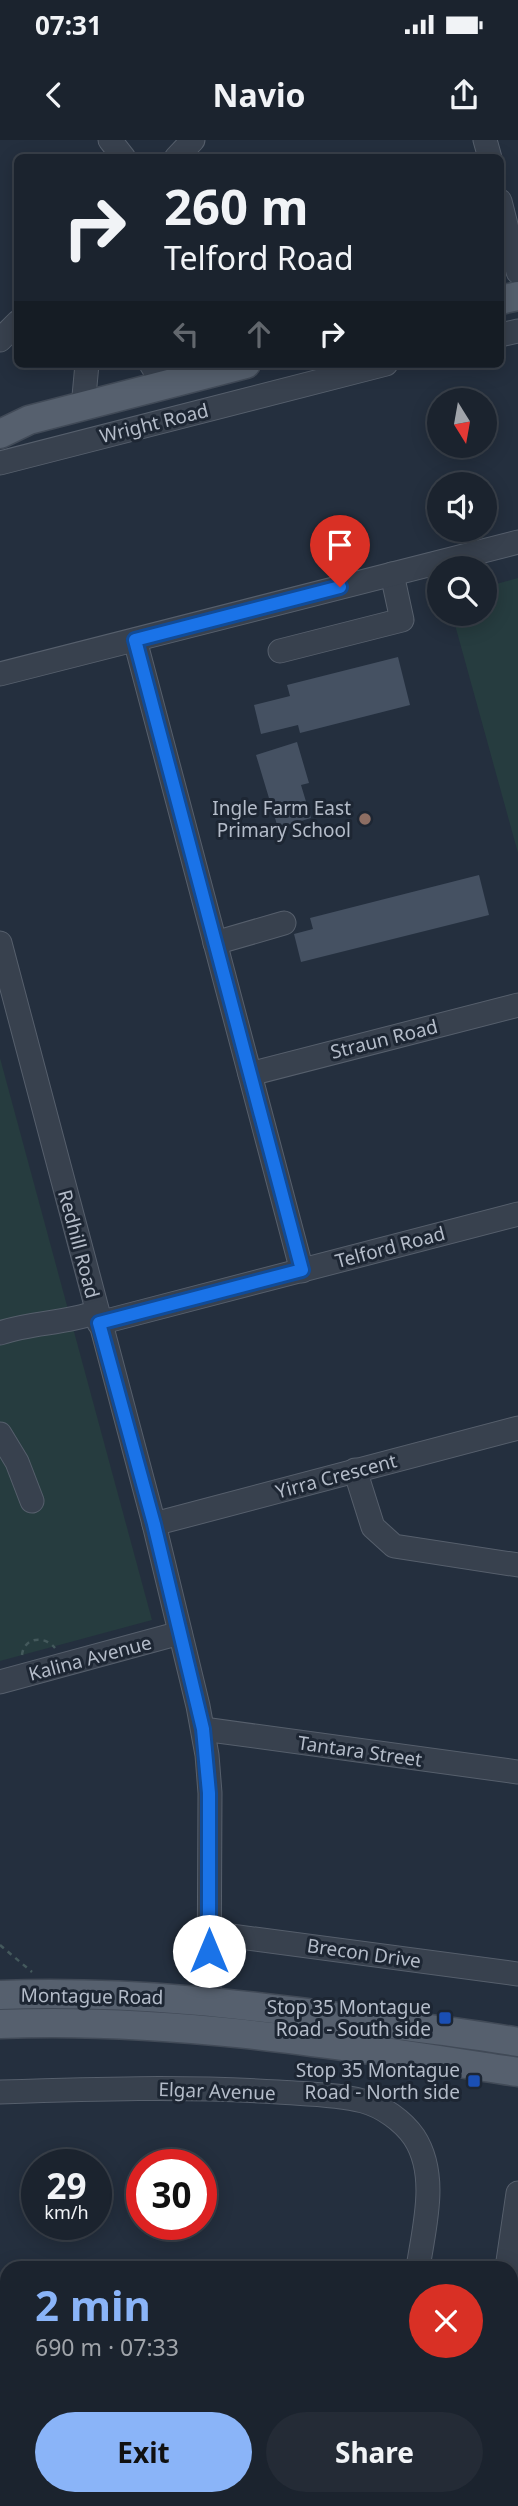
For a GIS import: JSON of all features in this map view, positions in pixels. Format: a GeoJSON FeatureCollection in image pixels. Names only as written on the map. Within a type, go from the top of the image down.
{"type":"FeatureCollection","features":[{"type":"Feature","properties":{"kind":"main road","name":"Wright Road"},"geometry":{"type":"LineString","coordinates":[[0,434],[29,421],[83,407],[158,375],[214,368]]}},
{"type":"Feature","properties":{"kind":"main road","name":"Wright Road"},"geometry":{"type":"LineString","coordinates":[[0,422],[29,421]]}},
{"type":"Feature","properties":{"kind":"main road","name":"Montague Road"},"geometry":{"type":"LineString","coordinates":[[0,1995],[58,1993],[266,2006],[518,2042]]}},
{"type":"Feature","properties":{"kind":"main road"},"geometry":{"type":"LineString","coordinates":[[208,2030],[209,2001]]}},
{"type":"Feature","properties":{"kind":"main road","name":"Montague Road"},"geometry":{"type":"LineString","coordinates":[[0,2024],[83,2024],[208,2030],[518,2072]]}},
{"type":"Feature","properties":{"kind":"street"},"geometry":{"type":"LineString","coordinates":[[110,140],[121,154]]}},
{"type":"Feature","properties":{"kind":"street"},"geometry":{"type":"LineString","coordinates":[[180,154],[193,140]]}},
{"type":"Feature","properties":{"kind":"street"},"geometry":{"type":"LineString","coordinates":[[504,217],[518,272]]}},
{"type":"Feature","properties":{"kind":"street"},"geometry":{"type":"LineString","coordinates":[[0,340],[14,326]]}},
{"type":"Feature","properties":{"kind":"street"},"geometry":{"type":"LineString","coordinates":[[83,407],[88,368]]}},
{"type":"Feature","properties":{"kind":"street","name":"Wright Road"},"geometry":{"type":"LineString","coordinates":[[0,463],[305,374],[354,368]]}},
{"type":"Feature","properties":{"kind":"street"},"geometry":{"type":"LineString","coordinates":[[0,674],[518,542]]}},
{"type":"Feature","properties":{"kind":"street"},"geometry":{"type":"LineString","coordinates":[[280,651],[402,620],[392,574]]}},
{"type":"Feature","properties":{"kind":"street"},"geometry":{"type":"LineString","coordinates":[[135,640],[302,1270]]}},
{"type":"Feature","properties":{"kind":"street"},"geometry":{"type":"LineString","coordinates":[[215,943],[284,923]]}},
{"type":"Feature","properties":{"kind":"street","name":"Redhill Road"},"geometry":{"type":"LineString","coordinates":[[0,943],[154,1524],[203,1729],[209,1793],[209,2001]]}},
{"type":"Feature","properties":{"kind":"street","name":"Straun Road"},"geometry":{"type":"LineString","coordinates":[[250,1074],[518,1005]]}},
{"type":"Feature","properties":{"kind":"street","name":"Telford Road"},"geometry":{"type":"LineString","coordinates":[[0,1332],[13,1328],[98,1318],[302,1270],[518,1214]]}},
{"type":"Feature","properties":{"kind":"street","name":"Yirra Crescent"},"geometry":{"type":"LineString","coordinates":[[154,1524],[518,1427]]}},
{"type":"Feature","properties":{"kind":"street"},"geometry":{"type":"LineString","coordinates":[[0,1434],[17,1462],[32,1501]]}},
{"type":"Feature","properties":{"kind":"street"},"geometry":{"type":"LineString","coordinates":[[355,1470],[373,1527],[394,1546],[518,1565]]}},
{"type":"Feature","properties":{"kind":"street","name":"Kalina Avenue"},"geometry":{"type":"LineString","coordinates":[[0,1682],[180,1633]]}},
{"type":"Feature","properties":{"kind":"street","name":"Tantara Street"},"geometry":{"type":"LineString","coordinates":[[203,1729],[518,1772]]}},
{"type":"Feature","properties":{"kind":"street","name":"Brecon Drive"},"geometry":{"type":"LineString","coordinates":[[209,1933],[518,1974]]}},
{"type":"Feature","properties":{"kind":"street","name":"Elgar Avenue"},"geometry":{"type":"LineString","coordinates":[[0,2092],[245,2090],[318,2095],[370,2103],[407,2128],[415,2138],[424,2159],[428,2184],[419,2261]]}},
{"type":"Feature","properties":{"kind":"street"},"geometry":{"type":"LineString","coordinates":[[508,2261],[518,2193]]}},
{"type":"Feature","properties":{"kind":"path"},"geometry":{"type":"LineString","coordinates":[[0,1945],[33,1972]]}},
{"type":"Feature","properties":{"kind":"green space"},"geometry":{"type":"Polygon","coordinates":[[[518,578],[518,853],[455,626],[497,626],[497,584],[518,578]]]}},
{"type":"Feature","properties":{"kind":"green space"},"geometry":{"type":"Polygon","coordinates":[[[0,1058],[152,1620],[0,1661],[0,1058]]]}},
{"type":"Feature","properties":{"kind":"building"},"geometry":{"type":"Polygon","coordinates":[[[398,657],[410,705],[300,733],[298,725],[261,734],[254,705],[290,696],[287,685],[398,657]]]}},
{"type":"Feature","properties":{"kind":"building"},"geometry":{"type":"Polygon","coordinates":[[[297,742],[309,783],[301,785],[311,818],[278,828],[256,755],[297,742]]]}},
{"type":"Feature","properties":{"kind":"building"},"geometry":{"type":"Polygon","coordinates":[[[479,875],[489,915],[301,962],[294,934],[313,929],[310,918],[479,875]]]}},
{"type":"Feature","properties":{"kind":"place","name":"Ingle Farm East Primary School"},"geometry":{"type":"Point","coordinates":[365,819]}},
{"type":"Feature","properties":{"kind":"place","name":"Stop 35 Montague Road - South side"},"geometry":{"type":"Point","coordinates":[445,2018]}},
{"type":"Feature","properties":{"kind":"place","name":"Stop 35 Montague Road - North side"},"geometry":{"type":"Point","coordinates":[474,2081]}},
{"type":"Feature","properties":{"kind":"route"},"geometry":{"type":"LineString","coordinates":[[209,1951],[209,1793],[203,1729],[154,1524],[99,1323],[302,1270],[135,640],[340,587]]}}]}
